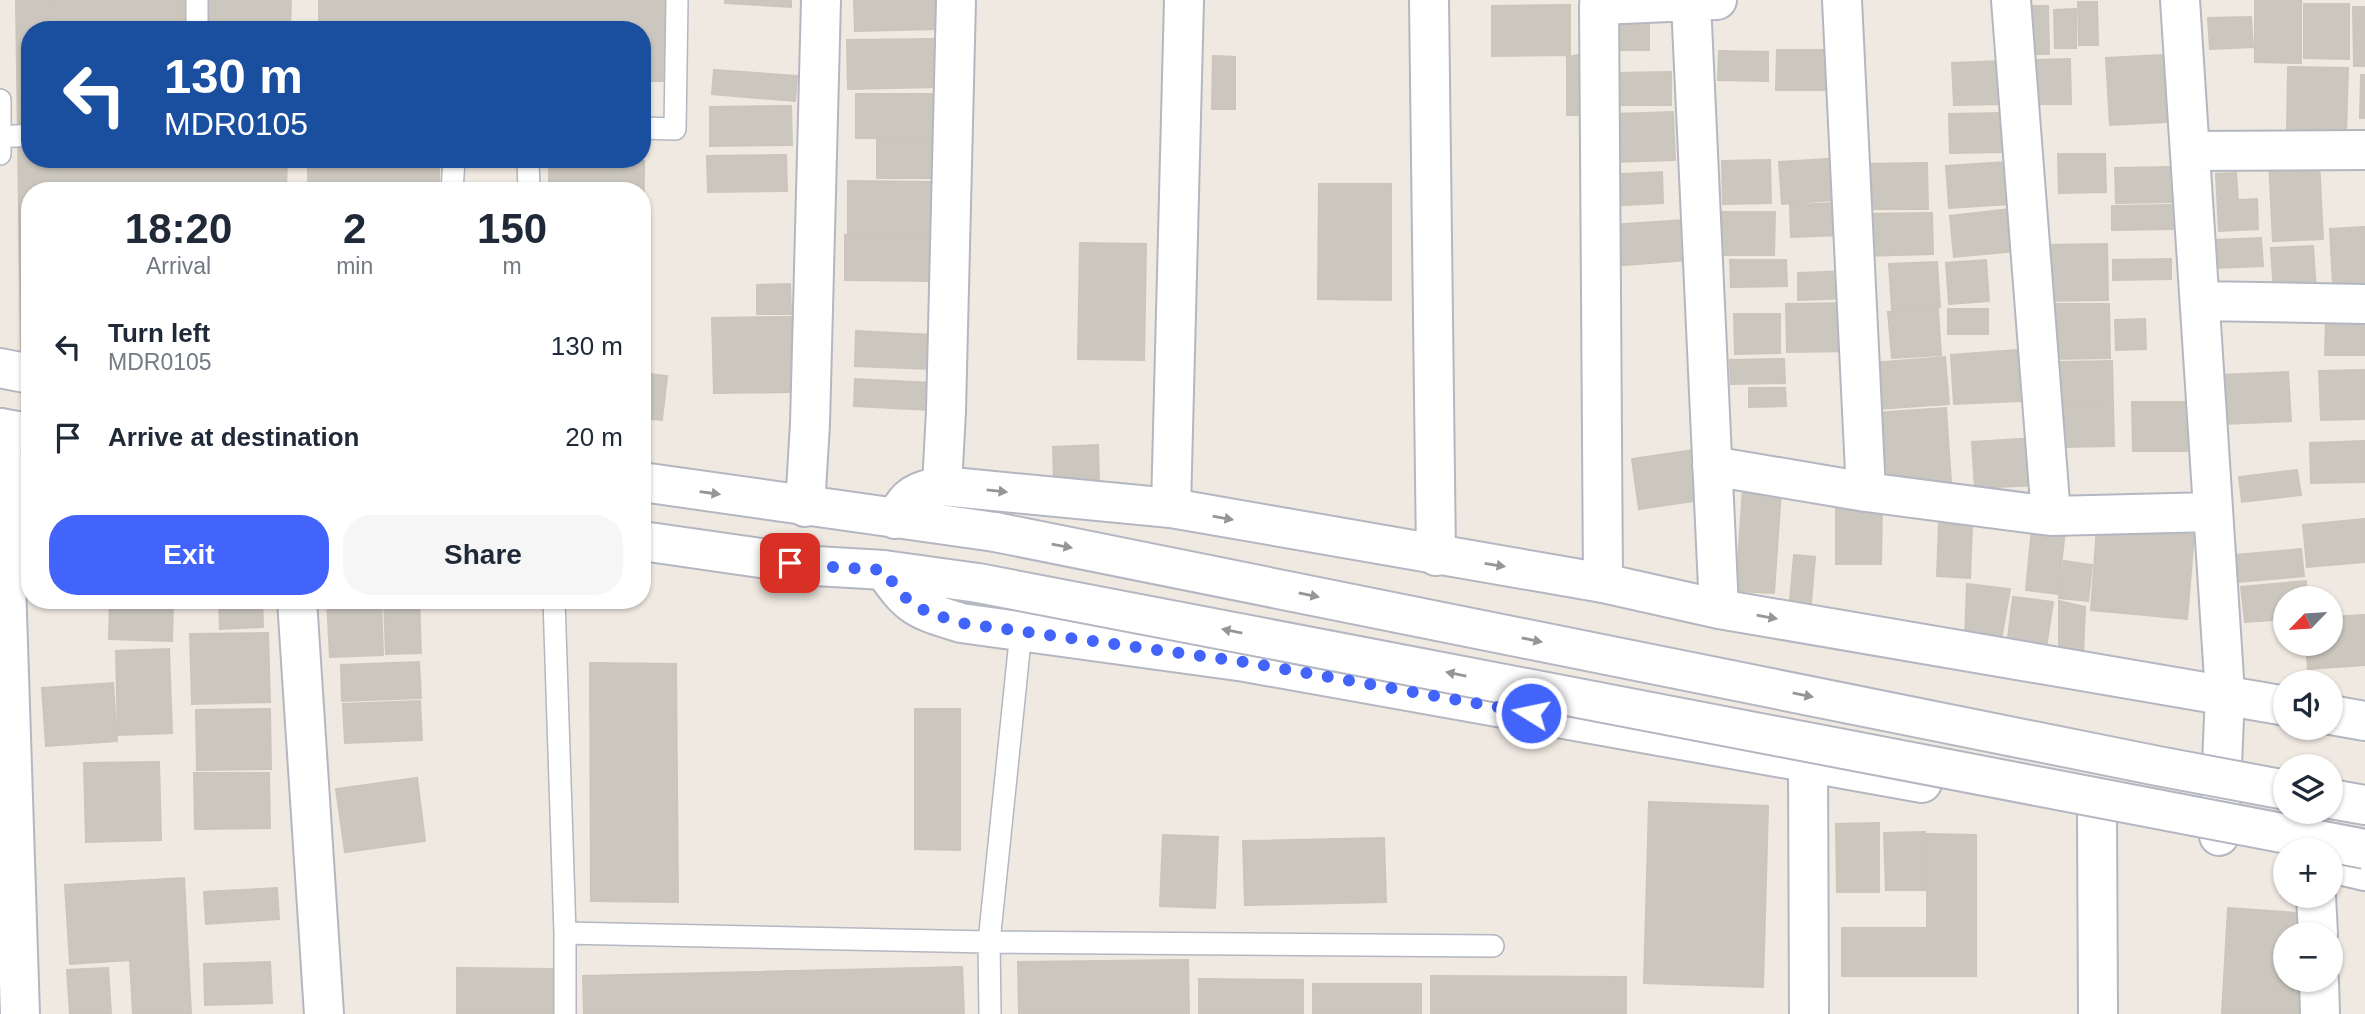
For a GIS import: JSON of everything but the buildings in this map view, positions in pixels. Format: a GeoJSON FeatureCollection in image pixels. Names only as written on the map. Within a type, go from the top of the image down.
{"type":"FeatureCollection","features":[{"type":"Feature","properties":{"kind":"street"},"geometry":{"type":"LineString","coordinates":[[805,507],[810,424],[821,0]]}},
{"type":"Feature","properties":{"kind":"street"},"geometry":{"type":"LineString","coordinates":[[942,486],[956,0]]}},
{"type":"Feature","properties":{"kind":"street"},"geometry":{"type":"LineString","coordinates":[[1171,509],[1184,0]]}},
{"type":"Feature","properties":{"kind":"street"},"geometry":{"type":"LineString","coordinates":[[1429,0],[1436,556]]}},
{"type":"Feature","properties":{"kind":"street"},"geometry":{"type":"LineString","coordinates":[[1842,0],[1866,492]]}},
{"type":"Feature","properties":{"kind":"street"},"geometry":{"type":"LineString","coordinates":[[2011,0],[2051,516]]}},
{"type":"Feature","properties":{"kind":"street"},"geometry":{"type":"LineString","coordinates":[[2180,0],[2225,694],[2219,836]]}},
{"type":"Feature","properties":{"kind":"street"},"geometry":{"type":"LineString","coordinates":[[1603,583],[1599,5],[1687,1],[1719,609]]}},
{"type":"Feature","properties":{"kind":"street"},"geometry":{"type":"LineString","coordinates":[[2190,151],[2365,150]]}},
{"type":"Feature","properties":{"kind":"street"},"geometry":{"type":"LineString","coordinates":[[2200,301],[2365,304]]}},
{"type":"Feature","properties":{"kind":"street"},"geometry":{"type":"LineString","coordinates":[[0,368],[21,372]]}},
{"type":"Feature","properties":{"kind":"street"},"geometry":{"type":"LineString","coordinates":[[8,430],[20,1014]]}},
{"type":"Feature","properties":{"kind":"street"},"geometry":{"type":"LineString","coordinates":[[1712,466],[1866,492],[2051,516],[2213,512]]}},
{"type":"Feature","properties":{"kind":"street"},"geometry":{"type":"LineString","coordinates":[[651,483],[995,532],[2273,788]]}},
{"type":"Feature","properties":{"kind":"street"},"geometry":{"type":"LineString","coordinates":[[895,519],[905,500],[919,491],[942,486],[1171,509],[1603,583],[1719,609],[2273,703]]}},
{"type":"Feature","properties":{"kind":"street"},"geometry":{"type":"LineString","coordinates":[[651,542],[816,566],[884,570],[978,583],[2365,849]]}},
{"type":"Feature","properties":{"kind":"street"},"geometry":{"type":"LineString","coordinates":[[884,570],[900,594],[918,609],[961,623],[1245,662],[2097,813],[2273,849]]}},
{"type":"Feature","properties":{"kind":"street"},"geometry":{"type":"LineString","coordinates":[[299,609],[324,1014]]}},
{"type":"Feature","properties":{"kind":"street"},"geometry":{"type":"LineString","coordinates":[[2343,717],[2365,721]]}},
{"type":"Feature","properties":{"kind":"street"},"geometry":{"type":"LineString","coordinates":[[1808,763],[1809,1014]]}},
{"type":"Feature","properties":{"kind":"street"},"geometry":{"type":"LineString","coordinates":[[2343,801],[2365,805]]}},
{"type":"Feature","properties":{"kind":"street"},"geometry":{"type":"LineString","coordinates":[[2097,813],[2098,1014]]}},
{"type":"Feature","properties":{"kind":"street"},"geometry":{"type":"LineString","coordinates":[[2343,866],[2365,871]]}},
{"type":"Feature","properties":{"kind":"street"},"geometry":{"type":"LineString","coordinates":[[2319,992],[2320,1014]]}},
{"type":"Feature","properties":{"kind":"lane"},"geometry":{"type":"LineString","coordinates":[[197,0],[197,21]]}},
{"type":"Feature","properties":{"kind":"lane"},"geometry":{"type":"LineString","coordinates":[[651,128],[675,129],[677,0]]}},
{"type":"Feature","properties":{"kind":"lane"},"geometry":{"type":"LineString","coordinates":[[0,100],[0,154]]}},
{"type":"Feature","properties":{"kind":"lane"},"geometry":{"type":"LineString","coordinates":[[1,137],[21,136]]}},
{"type":"Feature","properties":{"kind":"lane"},"geometry":{"type":"LineString","coordinates":[[554,609],[565,933],[565,1014]]}},
{"type":"Feature","properties":{"kind":"lane"},"geometry":{"type":"LineString","coordinates":[[990,1014],[989,942],[1021,631]]}},
{"type":"Feature","properties":{"kind":"lane"},"geometry":{"type":"LineString","coordinates":[[565,933],[989,942],[1493,946]]}},
{"type":"Feature","properties":{"kind":"route"},"geometry":{"type":"LineString","coordinates":[[790,563],[884,570],[900,594],[918,609],[961,623],[1245,662],[1531,713]]}}]}
